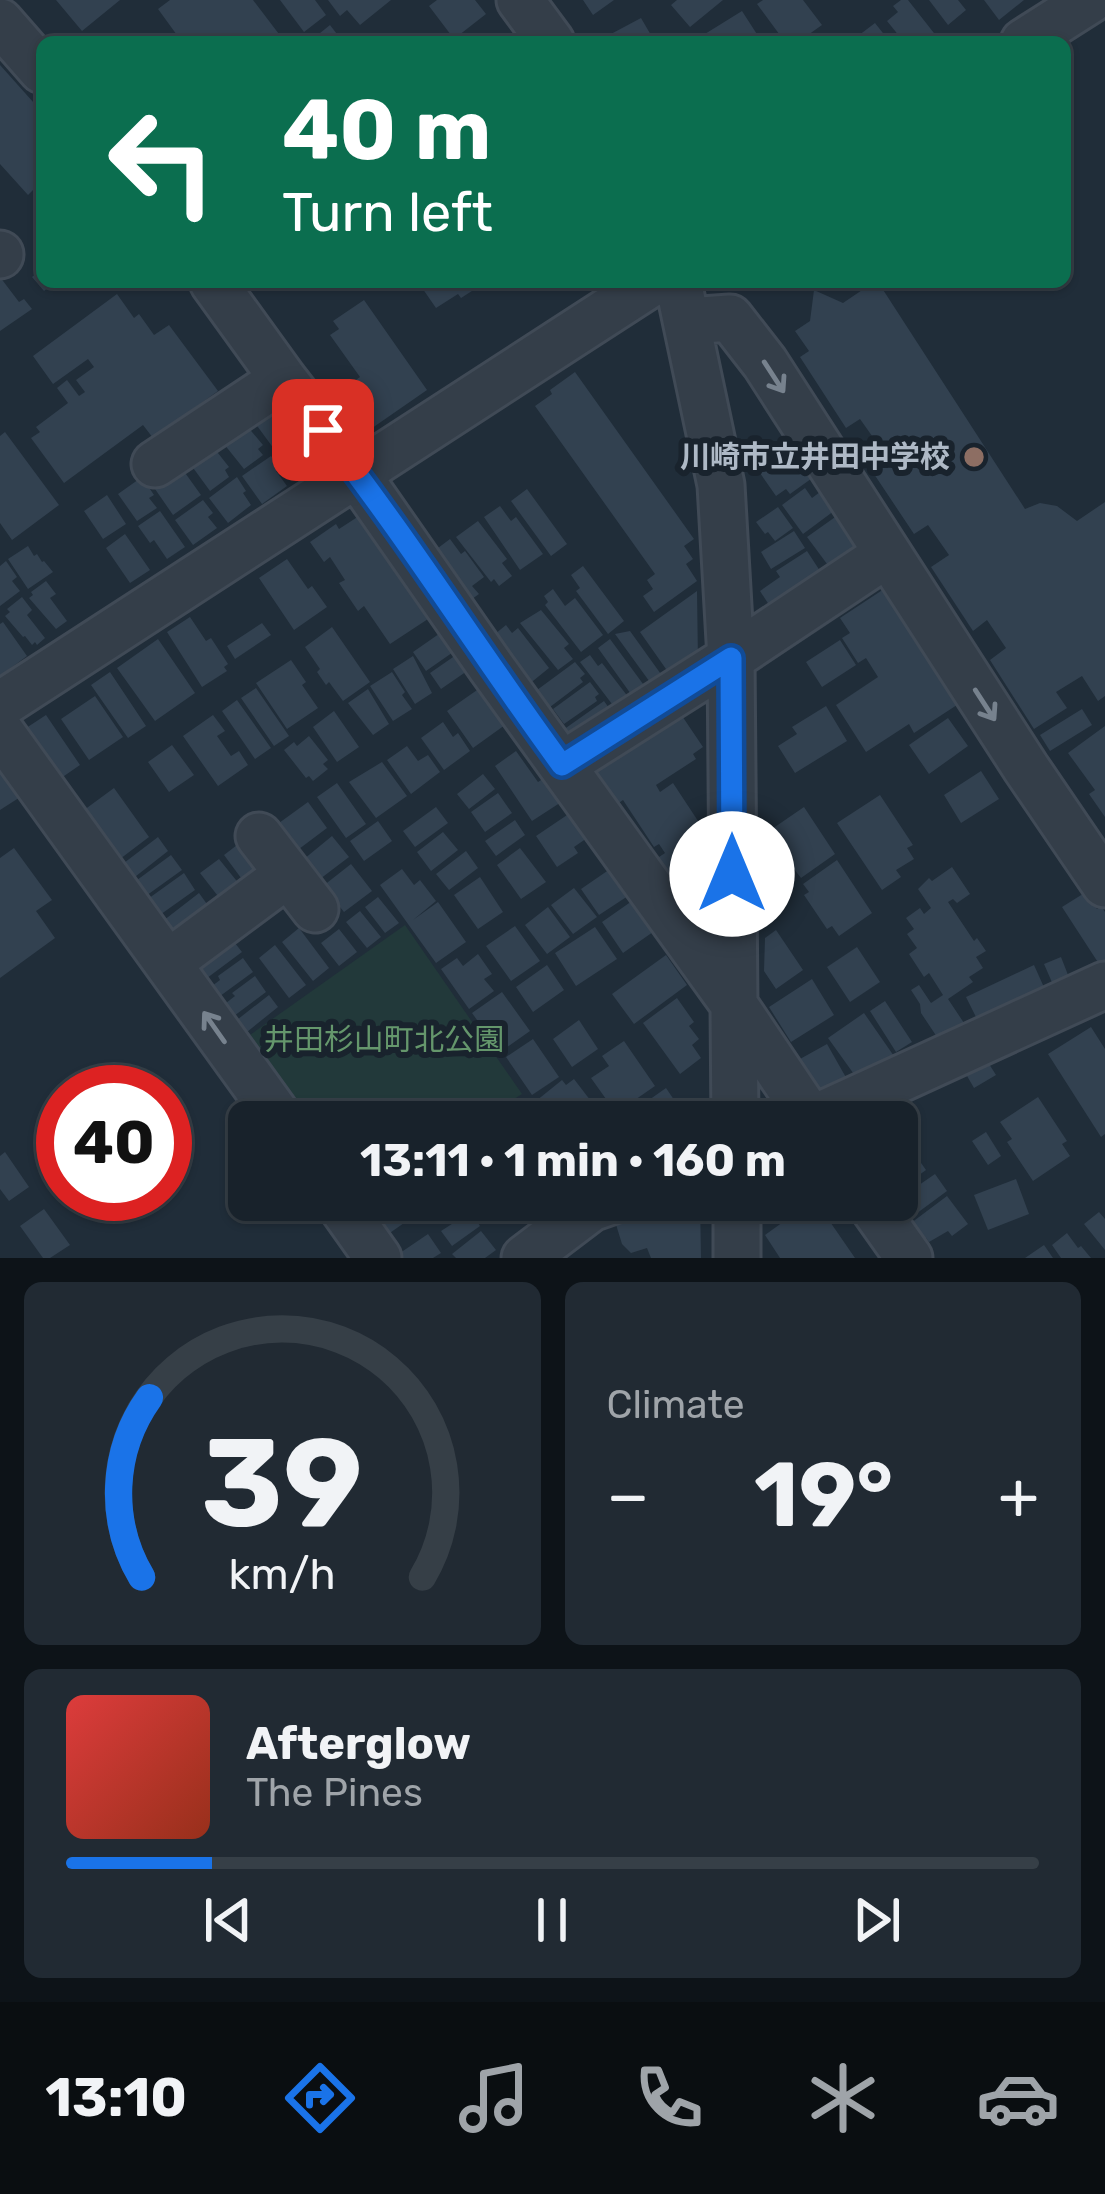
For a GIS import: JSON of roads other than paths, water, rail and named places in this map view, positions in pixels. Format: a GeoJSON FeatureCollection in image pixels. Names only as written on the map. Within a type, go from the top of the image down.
{"type":"FeatureCollection","features":[{"type":"Feature","properties":{"kind":"street"},"geometry":{"type":"LineString","coordinates":[[520,0],[547,36]]}},
{"type":"Feature","properties":{"kind":"street"},"geometry":{"type":"LineString","coordinates":[[1033,36],[1090,0]]}},
{"type":"Feature","properties":{"kind":"street"},"geometry":{"type":"LineString","coordinates":[[0,22],[36,63]]}},
{"type":"Feature","properties":{"kind":"street"},"geometry":{"type":"LineString","coordinates":[[217,288],[356,473],[797,1101]]}},
{"type":"Feature","properties":{"kind":"street"},"geometry":{"type":"LineString","coordinates":[[0,705],[643,288]]}},
{"type":"Feature","properties":{"kind":"street"},"geometry":{"type":"LineString","coordinates":[[682,302],[730,318],[764,363],[1105,884]]}},
{"type":"Feature","properties":{"kind":"street"},"geometry":{"type":"LineString","coordinates":[[682,302],[722,485],[731,658],[735,1101]]}},
{"type":"Feature","properties":{"kind":"street"},"geometry":{"type":"LineString","coordinates":[[154,464],[283,380]]}},
{"type":"Feature","properties":{"kind":"street"},"geometry":{"type":"LineString","coordinates":[[562,765],[887,554]]}},
{"type":"Feature","properties":{"kind":"street"},"geometry":{"type":"LineString","coordinates":[[0,731],[266,1101]]}},
{"type":"Feature","properties":{"kind":"street"},"geometry":{"type":"LineString","coordinates":[[168,963],[302,891],[259,836]]}},
{"type":"Feature","properties":{"kind":"street"},"geometry":{"type":"LineString","coordinates":[[853,1101],[1105,985]]}},
{"type":"Feature","properties":{"kind":"street"},"geometry":{"type":"LineString","coordinates":[[352,1221],[378,1258]]}},
{"type":"Feature","properties":{"kind":"street"},"geometry":{"type":"LineString","coordinates":[[525,1258],[574,1221]]}},
{"type":"Feature","properties":{"kind":"street"},"geometry":{"type":"LineString","coordinates":[[736,1221],[737,1258]]}},
{"type":"Feature","properties":{"kind":"street"},"geometry":{"type":"LineString","coordinates":[[883,1221],[909,1258]]}},
{"type":"Feature","properties":{"kind":"place","name":"川崎市立井田中学校"},"geometry":{"type":"Point","coordinates":[974,457]}},
{"type":"Feature","properties":{"kind":"park label","name":"井田杉山町北公園"},"geometry":{"type":"Point","coordinates":[384,1040]}}]}
